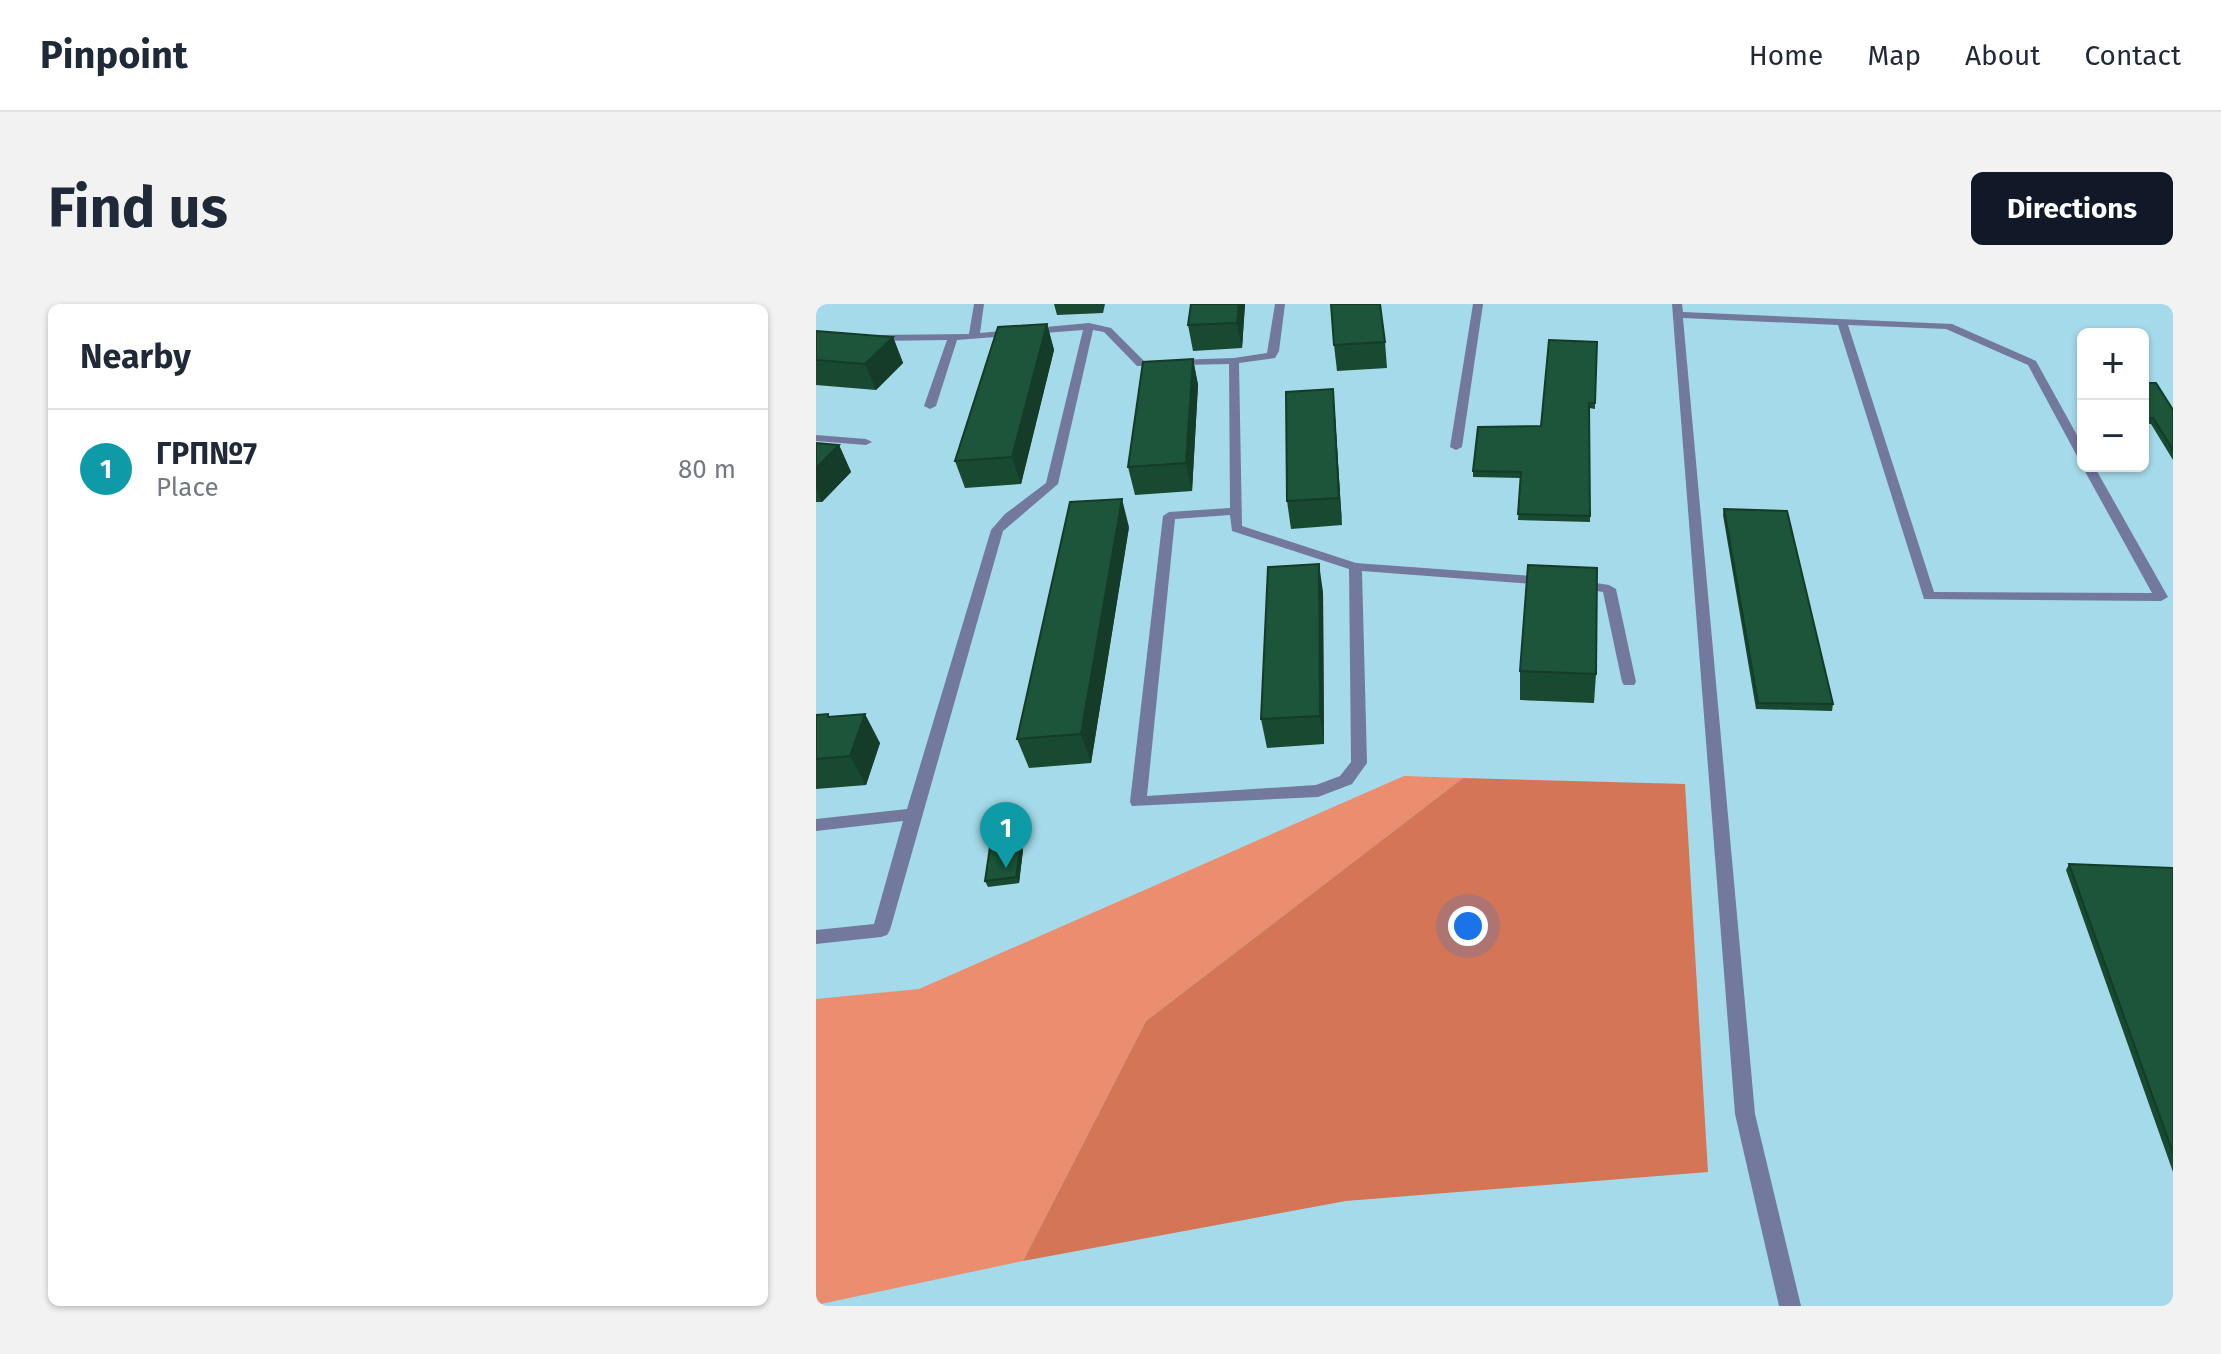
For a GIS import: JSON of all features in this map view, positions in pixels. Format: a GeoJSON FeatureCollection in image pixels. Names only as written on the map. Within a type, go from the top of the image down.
{"type":"FeatureCollection","features":[{"type":"Feature","properties":{"kind":"lane"},"geometry":{"type":"LineString","coordinates":[[974,337],[979,304]]}},
{"type":"Feature","properties":{"kind":"lane"},"geometry":{"type":"LineString","coordinates":[[864,337],[974,337],[1089,326],[1107,330],[1141,364],[1234,361],[1271,356],[1280,304]]}},
{"type":"Feature","properties":{"kind":"lane"},"geometry":{"type":"LineString","coordinates":[[1456,447],[1478,304]]}},
{"type":"Feature","properties":{"kind":"lane"},"geometry":{"type":"LineString","coordinates":[[1790,1306],[1745,1114],[1678,309],[1948,326],[2032,363],[2077,445]]}},
{"type":"Feature","properties":{"kind":"lane"},"geometry":{"type":"LineString","coordinates":[[1842,321],[1929,596],[2161,597],[2091,472]]}},
{"type":"Feature","properties":{"kind":"lane"},"geometry":{"type":"LineString","coordinates":[[816,937],[881,930],[997,530],[1007,517],[1043,494],[1052,484],[1089,326]]}},
{"type":"Feature","properties":{"kind":"lane"},"geometry":{"type":"LineString","coordinates":[[930,406],[953,338]]}},
{"type":"Feature","properties":{"kind":"lane"},"geometry":{"type":"LineString","coordinates":[[1234,361],[1236,528],[1355,567],[1560,582],[1609,589],[1629,682]]}},
{"type":"Feature","properties":{"kind":"lane"},"geometry":{"type":"LineString","coordinates":[[816,438],[866,442]]}},
{"type":"Feature","properties":{"kind":"lane"},"geometry":{"type":"LineString","coordinates":[[1235,511],[1169,516],[1138,802],[1318,791],[1346,780],[1359,763],[1355,567]]}},
{"type":"Feature","properties":{"kind":"lane"},"geometry":{"type":"LineString","coordinates":[[816,825],[913,814]]}},
{"type":"Feature","properties":{"kind":"shaded area"},"geometry":{"type":"Polygon","coordinates":[[[1404,776],[1463,778],[1146,1021],[1023,1261],[816,1305],[816,999],[919,989],[1404,776]]]}},
{"type":"Feature","properties":{"kind":"shaded area"},"geometry":{"type":"Polygon","coordinates":[[[1463,778],[1685,784],[1708,1172],[1346,1201],[1023,1261],[1146,1021],[1463,778]]]}},
{"type":"Feature","properties":{"kind":"building"},"geometry":{"type":"Polygon","coordinates":[[[1191,304],[1239,304],[1237,323],[1188,325],[1191,304]]]}},
{"type":"Feature","properties":{"kind":"building"},"geometry":{"type":"Polygon","coordinates":[[[1331,304],[1380,304],[1385,342],[1334,345],[1331,304]]]}},
{"type":"Feature","properties":{"kind":"building"},"geometry":{"type":"Polygon","coordinates":[[[1047,324],[1012,457],[955,461],[998,327],[1047,324]]]}},
{"type":"Feature","properties":{"kind":"building"},"geometry":{"type":"Polygon","coordinates":[[[816,331],[893,337],[865,364],[816,360],[816,331]]]}},
{"type":"Feature","properties":{"kind":"building"},"geometry":{"type":"Polygon","coordinates":[[[1549,340],[1597,342],[1595,403],[1589,403],[1590,516],[1518,514],[1521,472],[1473,471],[1478,427],[1541,426],[1549,340]]]}},
{"type":"Feature","properties":{"kind":"building"},"geometry":{"type":"Polygon","coordinates":[[[1193,359],[1186,463],[1128,467],[1143,362],[1193,359]]]}},
{"type":"Feature","properties":{"kind":"building"},"geometry":{"type":"Polygon","coordinates":[[[2149,383],[2156,383],[2173,410],[2173,450],[2153,418],[2149,418],[2149,383]]]}},
{"type":"Feature","properties":{"kind":"building"},"geometry":{"type":"Polygon","coordinates":[[[1333,389],[1339,498],[1287,501],[1286,392],[1333,389]]]}},
{"type":"Feature","properties":{"kind":"building"},"geometry":{"type":"Polygon","coordinates":[[[816,443],[839,445],[816,468],[816,443]]]}},
{"type":"Feature","properties":{"kind":"building"},"geometry":{"type":"Polygon","coordinates":[[[1122,499],[1081,734],[1017,739],[1070,502],[1122,499]]]}},
{"type":"Feature","properties":{"kind":"building"},"geometry":{"type":"Polygon","coordinates":[[[1724,509],[1787,511],[1833,704],[1758,703],[1724,509]]]}},
{"type":"Feature","properties":{"kind":"building"},"geometry":{"type":"Polygon","coordinates":[[[1319,564],[1320,716],[1261,719],[1268,567],[1319,564]]]}},
{"type":"Feature","properties":{"kind":"building"},"geometry":{"type":"Polygon","coordinates":[[[1528,565],[1597,568],[1596,674],[1520,671],[1528,565]]]}},
{"type":"Feature","properties":{"kind":"building"},"geometry":{"type":"Polygon","coordinates":[[[828,714],[828,717],[865,714],[850,756],[816,759],[816,715],[828,714]]]}},
{"type":"Feature","properties":{"kind":"building"},"geometry":{"type":"Polygon","coordinates":[[[1021,844],[1016,877],[985,881],[990,847],[1021,844]]]}},
{"type":"Feature","properties":{"kind":"building"},"geometry":{"type":"Polygon","coordinates":[[[2069,864],[2173,868],[2173,1153],[2069,864]]]}},
{"type":"Feature","properties":{"kind":"place","name":"ГРП№7"},"geometry":{"type":"Point","coordinates":[1006,868]}}]}
